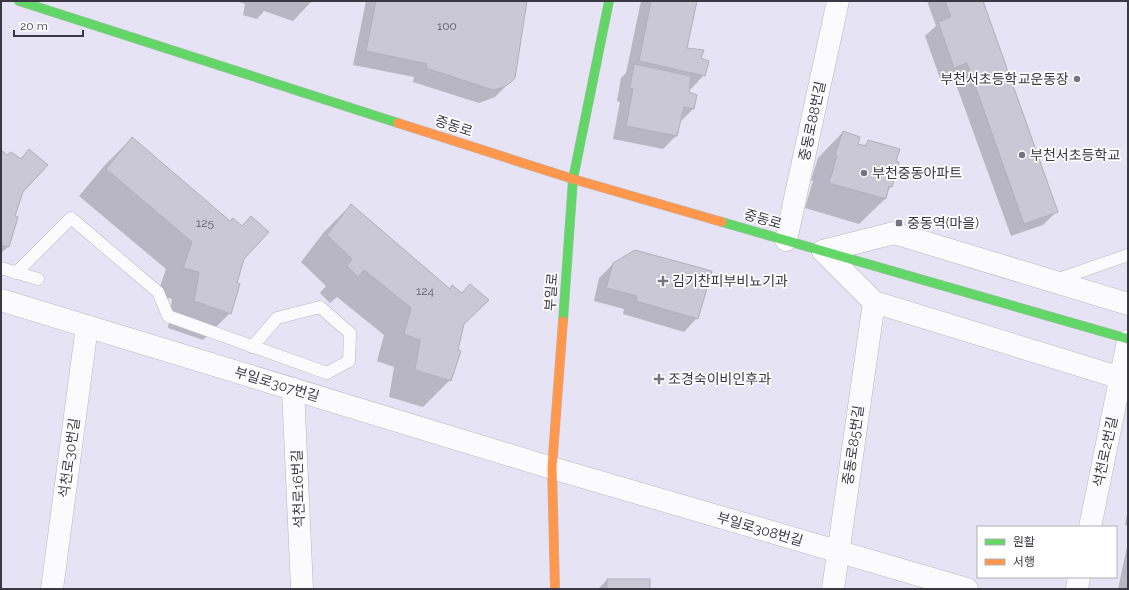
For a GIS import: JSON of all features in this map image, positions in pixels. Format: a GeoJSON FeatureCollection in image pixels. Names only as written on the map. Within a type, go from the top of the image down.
{"type":"FeatureCollection","features":[{"type":"Feature","properties":{"kind":"street","name":"중동로"},"geometry":{"type":"LineString","coordinates":[[19,1],[573,179],[1128,340]]}},
{"type":"Feature","properties":{"kind":"street","name":"부일로"},"geometry":{"type":"LineString","coordinates":[[555,589],[552,468],[573,179],[609,1]]}},
{"type":"Feature","properties":{"kind":"street","name":"중동로88번길"},"geometry":{"type":"LineString","coordinates":[[786,240],[838,1]]}},
{"type":"Feature","properties":{"kind":"street"},"geometry":{"type":"LineString","coordinates":[[823,251],[894,233],[1128,304]]}},
{"type":"Feature","properties":{"kind":"street"},"geometry":{"type":"LineString","coordinates":[[823,251],[874,302],[1121,378]]}},
{"type":"Feature","properties":{"kind":"street","name":"부일로307번길"},"geometry":{"type":"LineString","coordinates":[[1,300],[552,468]]}},
{"type":"Feature","properties":{"kind":"street","name":"중동로85번길"},"geometry":{"type":"LineString","coordinates":[[833,589],[874,302]]}},
{"type":"Feature","properties":{"kind":"street","name":"석천로30번길"},"geometry":{"type":"LineString","coordinates":[[52,589],[87,326]]}},
{"type":"Feature","properties":{"kind":"street","name":"석천로2번길"},"geometry":{"type":"LineString","coordinates":[[1090,526],[1128,340]]}},
{"type":"Feature","properties":{"kind":"street","name":"석천로16번길"},"geometry":{"type":"LineString","coordinates":[[293,389],[302,589]]}},
{"type":"Feature","properties":{"kind":"street","name":"부일로308번길"},"geometry":{"type":"LineString","coordinates":[[552,468],[967,589]]}},
{"type":"Feature","properties":{"kind":"street"},"geometry":{"type":"LineString","coordinates":[[1077,589],[1079,578]]}},
{"type":"Feature","properties":{"kind":"lane"},"geometry":{"type":"LineString","coordinates":[[16,273],[71,218],[158,292],[168,316],[327,373],[349,361],[350,333],[320,306],[277,318],[252,346]]}},
{"type":"Feature","properties":{"kind":"lane"},"geometry":{"type":"LineString","coordinates":[[1053,282],[1128,255]]}},
{"type":"Feature","properties":{"kind":"lane"},"geometry":{"type":"LineString","coordinates":[[1,268],[38,279]]}},
{"type":"Feature","properties":{"kind":"building"},"geometry":{"type":"Polygon","coordinates":[[[376,1],[527,1],[515,78],[502,88],[493,90],[426,68],[427,64],[366,51],[376,1]]]}},
{"type":"Feature","properties":{"kind":"building"},"geometry":{"type":"Polygon","coordinates":[[[651,1],[697,1],[687,48],[704,50],[701,58],[709,61],[705,76],[639,61],[651,1]]]}},
{"type":"Feature","properties":{"kind":"building"},"geometry":{"type":"Polygon","coordinates":[[[945,1],[983,1],[1058,212],[1024,224],[967,63],[954,68],[938,22],[951,17],[945,1]]]}},
{"type":"Feature","properties":{"kind":"building"},"geometry":{"type":"Polygon","coordinates":[[[634,64],[691,76],[689,92],[697,95],[694,109],[684,107],[677,136],[626,126],[633,89],[630,88],[634,64]]]}},
{"type":"Feature","properties":{"kind":"building","name":"부천중동아파트"},"geometry":{"type":"Polygon","coordinates":[[[843,131],[860,137],[858,144],[866,146],[868,140],[900,149],[896,161],[899,162],[892,187],[889,186],[886,199],[829,183],[837,156],[835,155],[843,131]]]}},
{"type":"Feature","properties":{"kind":"building"},"geometry":{"type":"Polygon","coordinates":[[[132,137],[230,221],[233,218],[242,226],[251,216],[269,232],[244,259],[237,283],[240,284],[231,314],[194,301],[199,272],[183,268],[192,242],[106,169],[132,137]]]}},
{"type":"Feature","properties":{"kind":"building"},"geometry":{"type":"Polygon","coordinates":[[[29,149],[48,165],[23,192],[15,216],[18,217],[9,247],[1,245],[1,150],[7,155],[11,152],[21,159],[29,149]]]}},
{"type":"Feature","properties":{"kind":"building"},"geometry":{"type":"Polygon","coordinates":[[[351,204],[450,289],[452,285],[462,293],[470,284],[489,300],[464,324],[458,350],[461,351],[451,381],[415,370],[420,340],[404,334],[411,308],[364,270],[358,277],[347,266],[352,259],[327,235],[351,204]]]}},
{"type":"Feature","properties":{"kind":"building"},"geometry":{"type":"Polygon","coordinates":[[[635,250],[712,271],[698,319],[636,301],[637,296],[606,288],[613,263],[635,250]]]}},
{"type":"Feature","properties":{"kind":"building"},"geometry":{"type":"Polygon","coordinates":[[[607,579],[650,579],[650,589],[607,589],[607,579]]]}},
{"type":"Feature","properties":{"kind":"traffic: fast"},"geometry":{"type":"LineString","coordinates":[[19,1],[398,123]]}},
{"type":"Feature","properties":{"kind":"traffic: fast"},"geometry":{"type":"LineString","coordinates":[[563,321],[573,179],[609,1]]}},
{"type":"Feature","properties":{"kind":"traffic: fast"},"geometry":{"type":"LineString","coordinates":[[722,222],[1128,339]]}},
{"type":"Feature","properties":{"kind":"traffic: slow"},"geometry":{"type":"LineString","coordinates":[[398,123],[573,179],[722,222]]}},
{"type":"Feature","properties":{"kind":"traffic: slow"},"geometry":{"type":"LineString","coordinates":[[555,589],[552,468],[563,321]]}},
{"type":"Feature","properties":{"kind":"place","name":"부천서초등학교운동장"},"geometry":{"type":"Point","coordinates":[1077,79]}},
{"type":"Feature","properties":{"kind":"place","name":"부천서초등학교"},"geometry":{"type":"Point","coordinates":[1022,155]}},
{"type":"Feature","properties":{"kind":"place","name":"부천중동아파트"},"geometry":{"type":"Point","coordinates":[864,173]}},
{"type":"Feature","properties":{"kind":"place","name":"중동역(마을)"},"geometry":{"type":"Point","coordinates":[899,223]}},
{"type":"Feature","properties":{"kind":"place","name":"김기찬피부비뇨기과"},"geometry":{"type":"Point","coordinates":[663,281]}},
{"type":"Feature","properties":{"kind":"place","name":"조경숙이비인후과"},"geometry":{"type":"Point","coordinates":[659,379]}}]}
